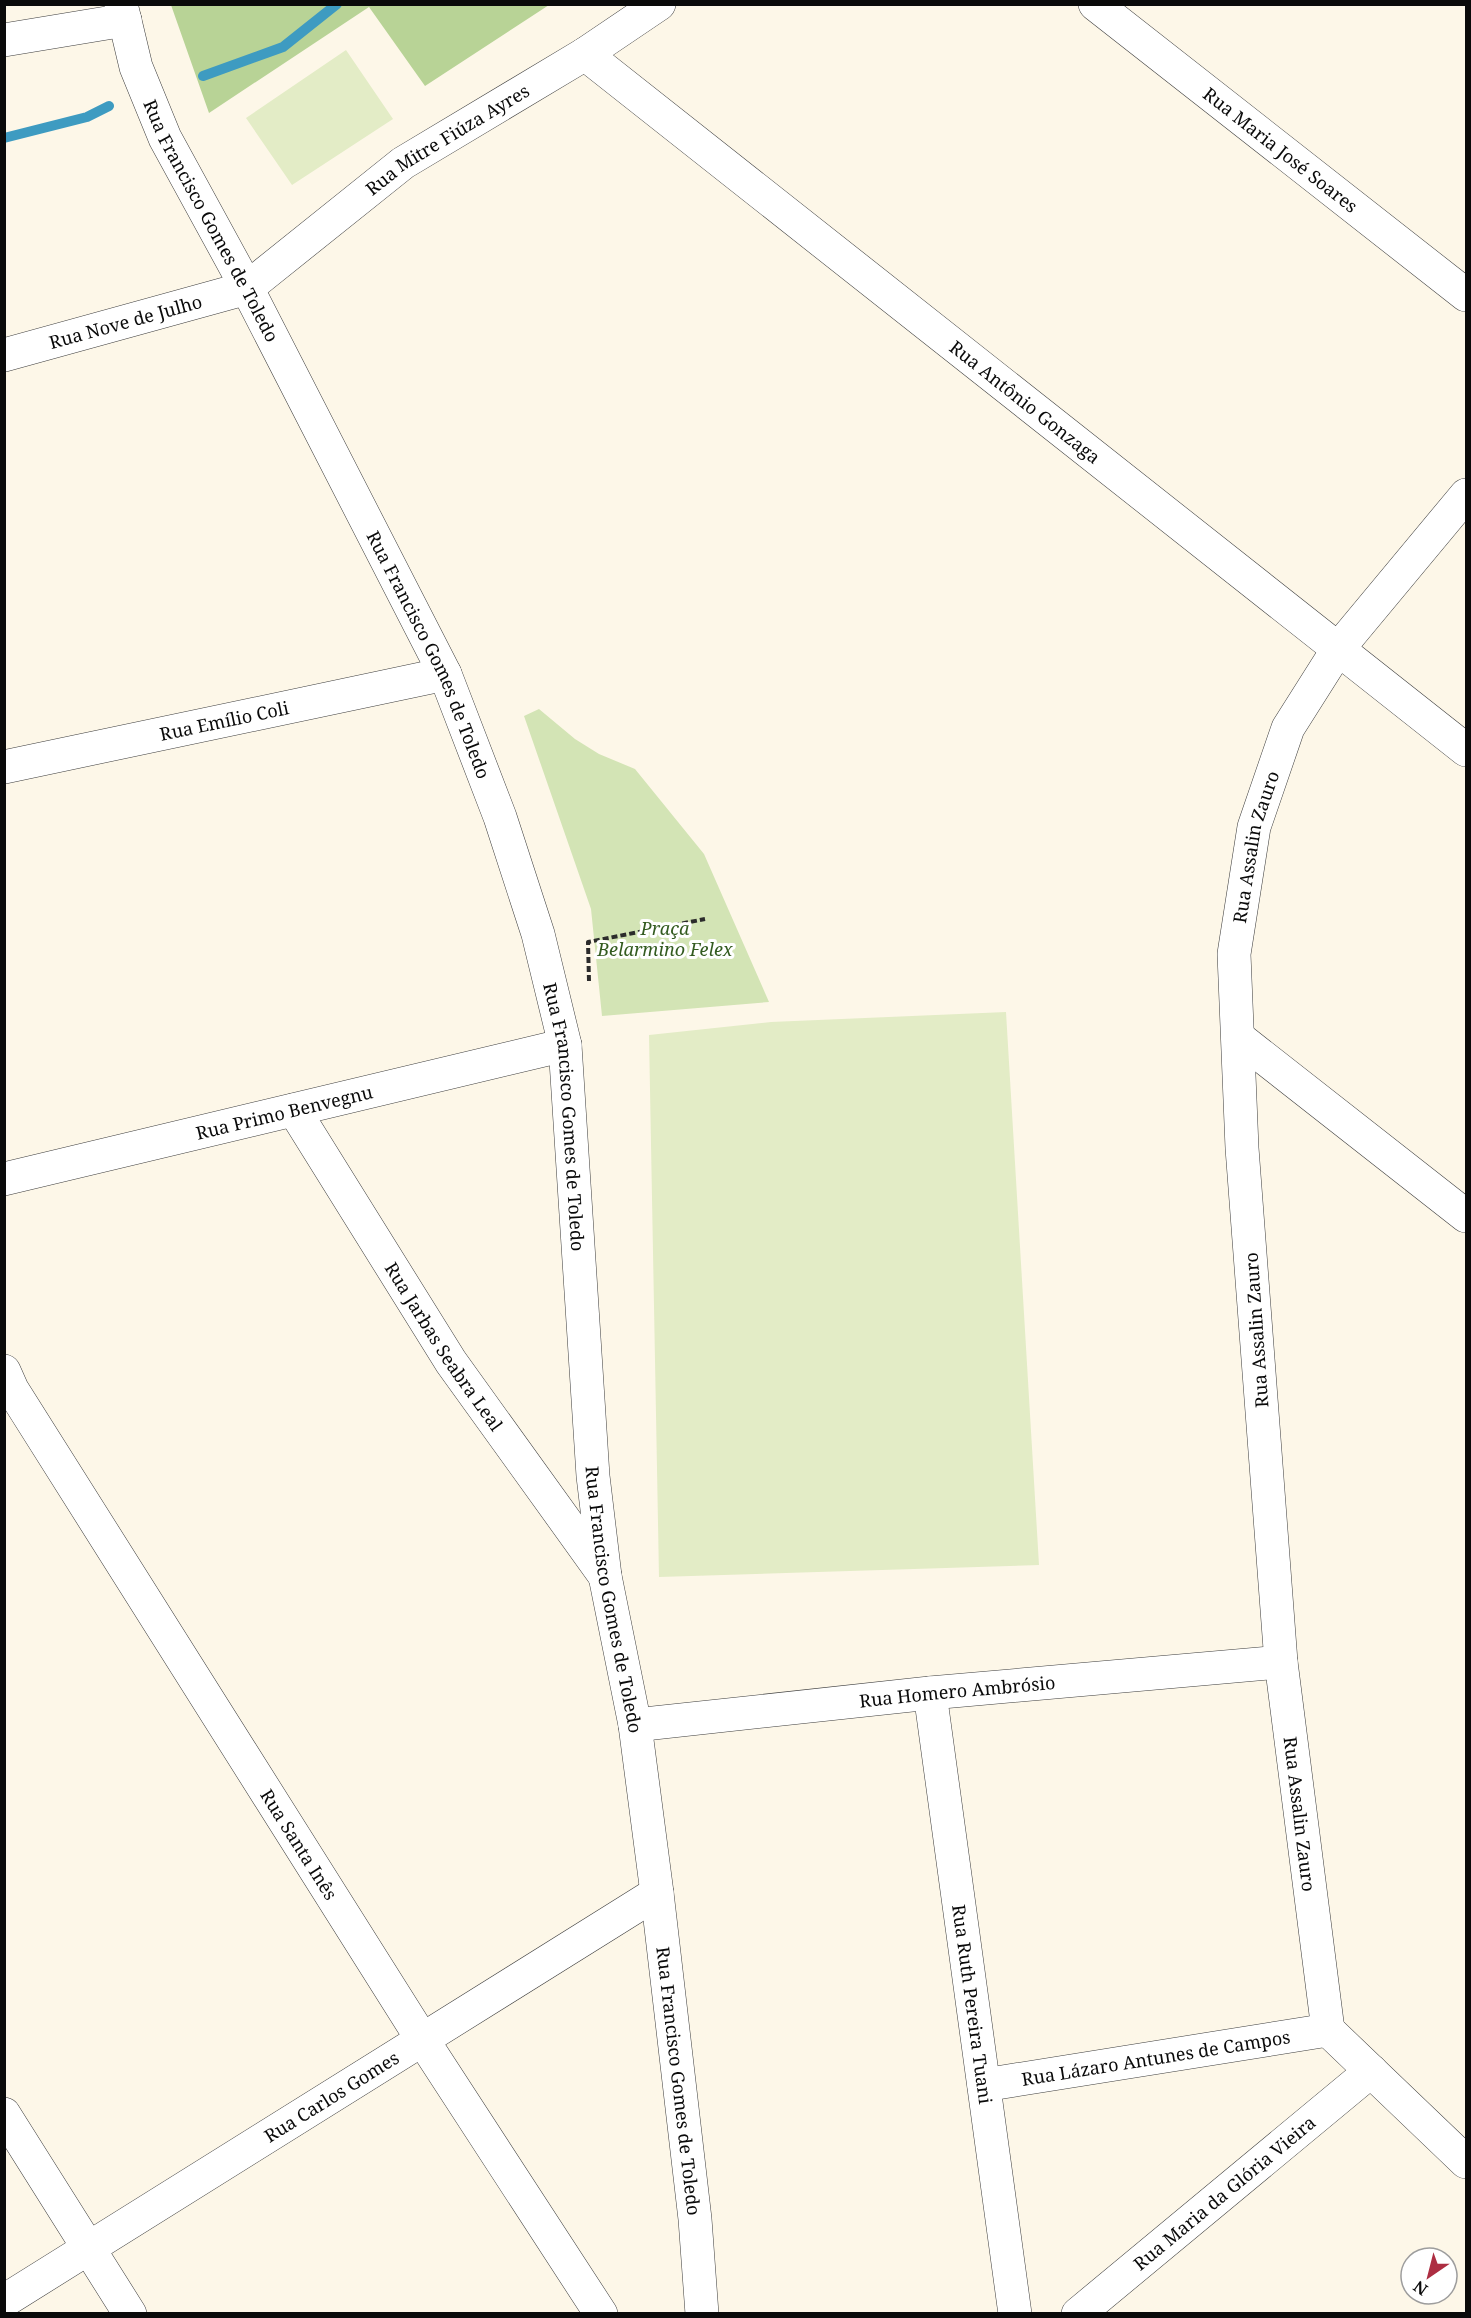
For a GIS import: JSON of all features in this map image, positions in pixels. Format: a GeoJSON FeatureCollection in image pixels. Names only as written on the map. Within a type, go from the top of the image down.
{"type":"FeatureCollection","features":[{"type":"Feature","properties":{"kind":"street","name":"Rua Mitre Fiúza Ayres"},"geometry":{"type":"LineString","coordinates":[[247,288],[402,163],[585,54],[659,4]]}},
{"type":"Feature","properties":{"kind":"street","name":"Rua Maria José Soares"},"geometry":{"type":"LineString","coordinates":[[1095,4],[1467,295]]}},
{"type":"Feature","properties":{"kind":"street"},"geometry":{"type":"LineString","coordinates":[[4,40],[123,12]]}},
{"type":"Feature","properties":{"kind":"street","name":"Rua Francisco Gomes de Toledo"},"geometry":{"type":"LineString","coordinates":[[123,12],[136,67],[165,138],[247,288],[445,674],[500,817],[538,934],[565,1046],[593,1476],[604,1576],[634,1725],[657,1893],[695,2219],[702,2313]]}},
{"type":"Feature","properties":{"kind":"street","name":"Rua Antônio Gonzaga"},"geometry":{"type":"LineString","coordinates":[[585,54],[1467,750]]}},
{"type":"Feature","properties":{"kind":"street","name":"Rua Nove de Julho"},"geometry":{"type":"LineString","coordinates":[[4,356],[247,288]]}},
{"type":"Feature","properties":{"kind":"street","name":"Rua Assalin Zauro"},"geometry":{"type":"LineString","coordinates":[[1328,2030],[1281,1662],[1242,1148],[1234,954],[1254,827],[1288,728],[1338,649],[1467,495]]}},
{"type":"Feature","properties":{"kind":"street","name":"Rua Emílio Coli"},"geometry":{"type":"LineString","coordinates":[[4,767],[445,674]]}},
{"type":"Feature","properties":{"kind":"street"},"geometry":{"type":"LineString","coordinates":[[1239,1038],[1467,1216]]}},
{"type":"Feature","properties":{"kind":"street","name":"Rua Primo Benvegnu"},"geometry":{"type":"LineString","coordinates":[[4,1179],[565,1046]]}},
{"type":"Feature","properties":{"kind":"street","name":"Rua Jarbas Seabra Leal"},"geometry":{"type":"LineString","coordinates":[[294,1110],[451,1362],[604,1576]]}},
{"type":"Feature","properties":{"kind":"street","name":"Rua Santa Inês"},"geometry":{"type":"LineString","coordinates":[[4,1371],[12,1389],[422,2039],[601,2313]]}},
{"type":"Feature","properties":{"kind":"street","name":"Rua Homero Ambrósio"},"geometry":{"type":"LineString","coordinates":[[634,1725],[930,1693],[1281,1662]]}},
{"type":"Feature","properties":{"kind":"street","name":"Rua Ruth Pereira Tuani"},"geometry":{"type":"LineString","coordinates":[[930,1693],[1015,2313]]}},
{"type":"Feature","properties":{"kind":"street","name":"Rua Carlos Gomes"},"geometry":{"type":"LineString","coordinates":[[4,2301],[657,1893]]}},
{"type":"Feature","properties":{"kind":"street"},"geometry":{"type":"LineString","coordinates":[[1328,2030],[1371,2071],[1463,2150]]}},
{"type":"Feature","properties":{"kind":"street","name":"Rua Lázaro Antunes de Campos"},"geometry":{"type":"LineString","coordinates":[[984,2085],[1328,2030]]}},
{"type":"Feature","properties":{"kind":"street","name":"Rua Maria da Glória Vieira"},"geometry":{"type":"LineString","coordinates":[[1078,2313],[1371,2071]]}},
{"type":"Feature","properties":{"kind":"street"},"geometry":{"type":"LineString","coordinates":[[4,2114],[129,2313]]}},
{"type":"Feature","properties":{"kind":"path"},"geometry":{"type":"LineString","coordinates":[[589,981],[588,942],[705,919]]}},
{"type":"Feature","properties":{"kind":"green space"},"geometry":{"type":"Polygon","coordinates":[[[171,4],[549,5],[425,86],[369,7],[209,113],[171,4]]]}},
{"type":"Feature","properties":{"kind":"green space"},"geometry":{"type":"Polygon","coordinates":[[[346,50],[393,119],[292,185],[246,118],[346,50]]]}},
{"type":"Feature","properties":{"kind":"green space","name":"Praça Belarmino Felex"},"geometry":{"type":"Polygon","coordinates":[[[539,709],[575,739],[599,754],[635,769],[704,854],[769,1002],[602,1016],[591,909],[524,716],[539,709]]]}},
{"type":"Feature","properties":{"kind":"green space"},"geometry":{"type":"Polygon","coordinates":[[[1006,1012],[1039,1565],[659,1577],[649,1035],[771,1022],[1006,1012]]]}},
{"type":"Feature","properties":{"kind":"waterway"},"geometry":{"type":"LineString","coordinates":[[203,76],[283,47],[337,4]]}},
{"type":"Feature","properties":{"kind":"waterway"},"geometry":{"type":"LineString","coordinates":[[4,138],[87,117],[109,106]]}}]}
